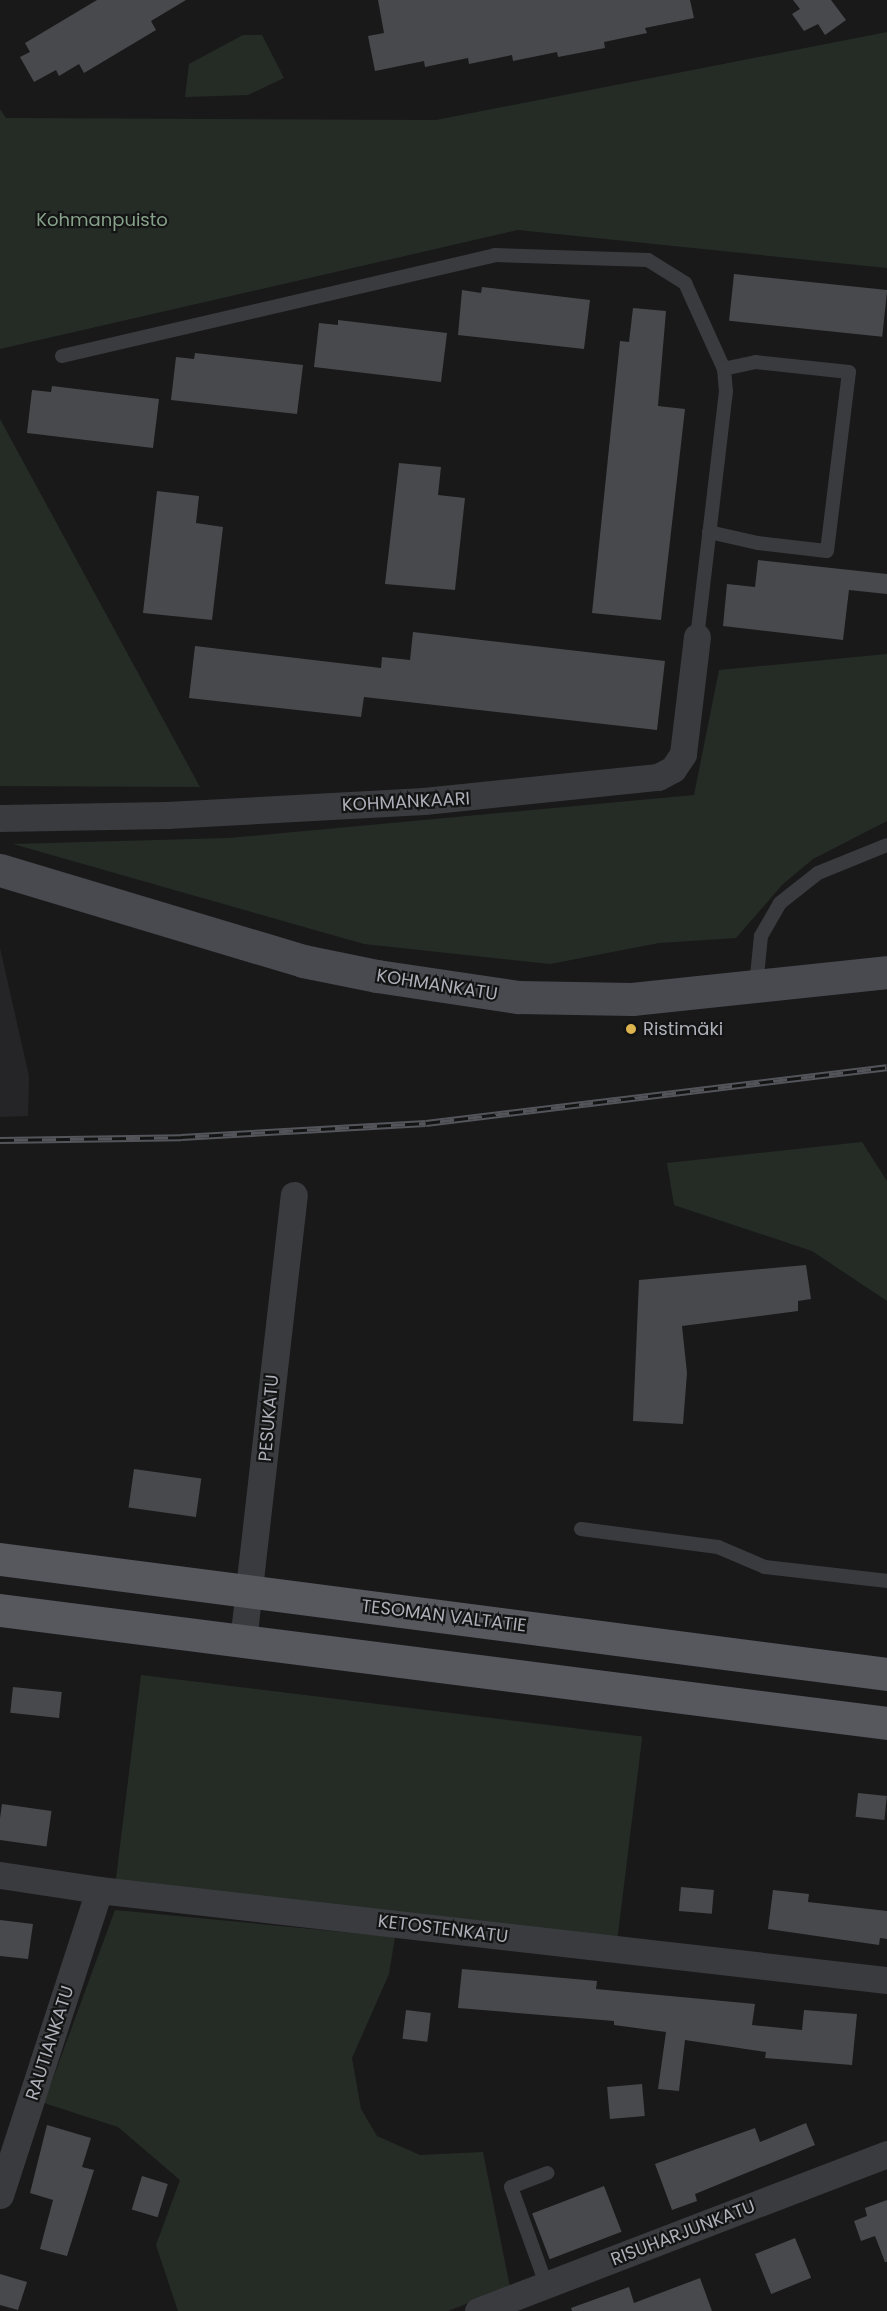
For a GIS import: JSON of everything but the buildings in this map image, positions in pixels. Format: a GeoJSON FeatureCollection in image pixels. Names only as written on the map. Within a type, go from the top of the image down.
{"type":"FeatureCollection","features":[{"type":"Feature","properties":{"kind":"main road","name":"TESOMAN VALTATIE"},"geometry":{"type":"LineString","coordinates":[[0,1559],[887,1674]]}},
{"type":"Feature","properties":{"kind":"main road"},"geometry":{"type":"LineString","coordinates":[[0,1610],[887,1723]]}},
{"type":"Feature","properties":{"kind":"street","name":"KOHMANKAARI"},"geometry":{"type":"LineString","coordinates":[[0,818],[167,815],[454,799],[658,777],[673,769],[683,754],[697,637]]}},
{"type":"Feature","properties":{"kind":"street","name":"KOHMANKATU"},"geometry":{"type":"LineString","coordinates":[[0,870],[303,961],[447,988],[565,1000],[632,999],[756,989],[887,972]]}},
{"type":"Feature","properties":{"kind":"street","name":"PESUKATU"},"geometry":{"type":"LineString","coordinates":[[243,1641],[294,1194]]}},
{"type":"Feature","properties":{"kind":"street","name":"KETOSTENKATU"},"geometry":{"type":"LineString","coordinates":[[0,1875],[99,1890],[887,1980]]}},
{"type":"Feature","properties":{"kind":"street","name":"RAUTIANKATU"},"geometry":{"type":"LineString","coordinates":[[0,2195],[99,1890]]}},
{"type":"Feature","properties":{"kind":"street","name":"RISUHARJUNKATU"},"geometry":{"type":"LineString","coordinates":[[478,2311],[887,2154]]}},
{"type":"Feature","properties":{"kind":"lane"},"geometry":{"type":"LineString","coordinates":[[62,356],[495,255],[536,254],[648,260],[685,283],[724,369],[726,391],[697,637]]}},
{"type":"Feature","properties":{"kind":"lane"},"geometry":{"type":"LineString","coordinates":[[709,532],[758,543],[826,550],[849,372],[756,362],[724,369]]}},
{"type":"Feature","properties":{"kind":"lane"},"geometry":{"type":"LineString","coordinates":[[756,989],[761,936],[780,903],[818,873],[887,845]]}},
{"type":"Feature","properties":{"kind":"lane"},"geometry":{"type":"LineString","coordinates":[[581,1529],[718,1547],[765,1567],[887,1581]]}},
{"type":"Feature","properties":{"kind":"lane"},"geometry":{"type":"LineString","coordinates":[[546,2284],[511,2187],[547,2173]]}},
{"type":"Feature","properties":{"kind":"shaded area"},"geometry":{"type":"Polygon","coordinates":[[[0,948],[29,1076],[28,1116],[0,1117],[0,948]]]}},
{"type":"Feature","properties":{"kind":"green space","name":"Kohmanpuisto"},"geometry":{"type":"Polygon","coordinates":[[[887,32],[887,268],[518,230],[0,349],[0,109],[6,118],[436,120],[887,32]]]}},
{"type":"Feature","properties":{"kind":"green space"},"geometry":{"type":"Polygon","coordinates":[[[243,35],[262,35],[284,78],[248,95],[185,97],[189,64],[243,35]]]}},
{"type":"Feature","properties":{"kind":"green space"},"geometry":{"type":"Polygon","coordinates":[[[0,419],[200,787],[0,786],[0,419]]]}},
{"type":"Feature","properties":{"kind":"green space"},"geometry":{"type":"Polygon","coordinates":[[[887,654],[887,821],[813,859],[783,884],[736,938],[659,943],[550,964],[364,944],[13,844],[229,838],[694,795],[719,670],[887,654]]]}},
{"type":"Feature","properties":{"kind":"green space"},"geometry":{"type":"Polygon","coordinates":[[[862,1142],[887,1181],[887,1301],[812,1251],[674,1205],[667,1163],[862,1142]]]}},
{"type":"Feature","properties":{"kind":"green space"},"geometry":{"type":"Polygon","coordinates":[[[141,1675],[642,1737],[617,1942],[116,1880],[141,1675]]]}},
{"type":"Feature","properties":{"kind":"green space"},"geometry":{"type":"Polygon","coordinates":[[[115,1910],[395,1937],[389,1974],[352,2058],[361,2109],[377,2136],[420,2155],[483,2152],[510,2287],[448,2311],[178,2311],[156,2245],[180,2180],[118,2127],[44,2103],[115,1910]]]}},
{"type":"Feature","properties":{"kind":"railway"},"geometry":{"type":"LineString","coordinates":[[0,1140],[181,1137],[426,1123],[887,1067]]}},
{"type":"Feature","properties":{"kind":"place","name":"Ristimäki"},"geometry":{"type":"Point","coordinates":[631,1029]}}]}
